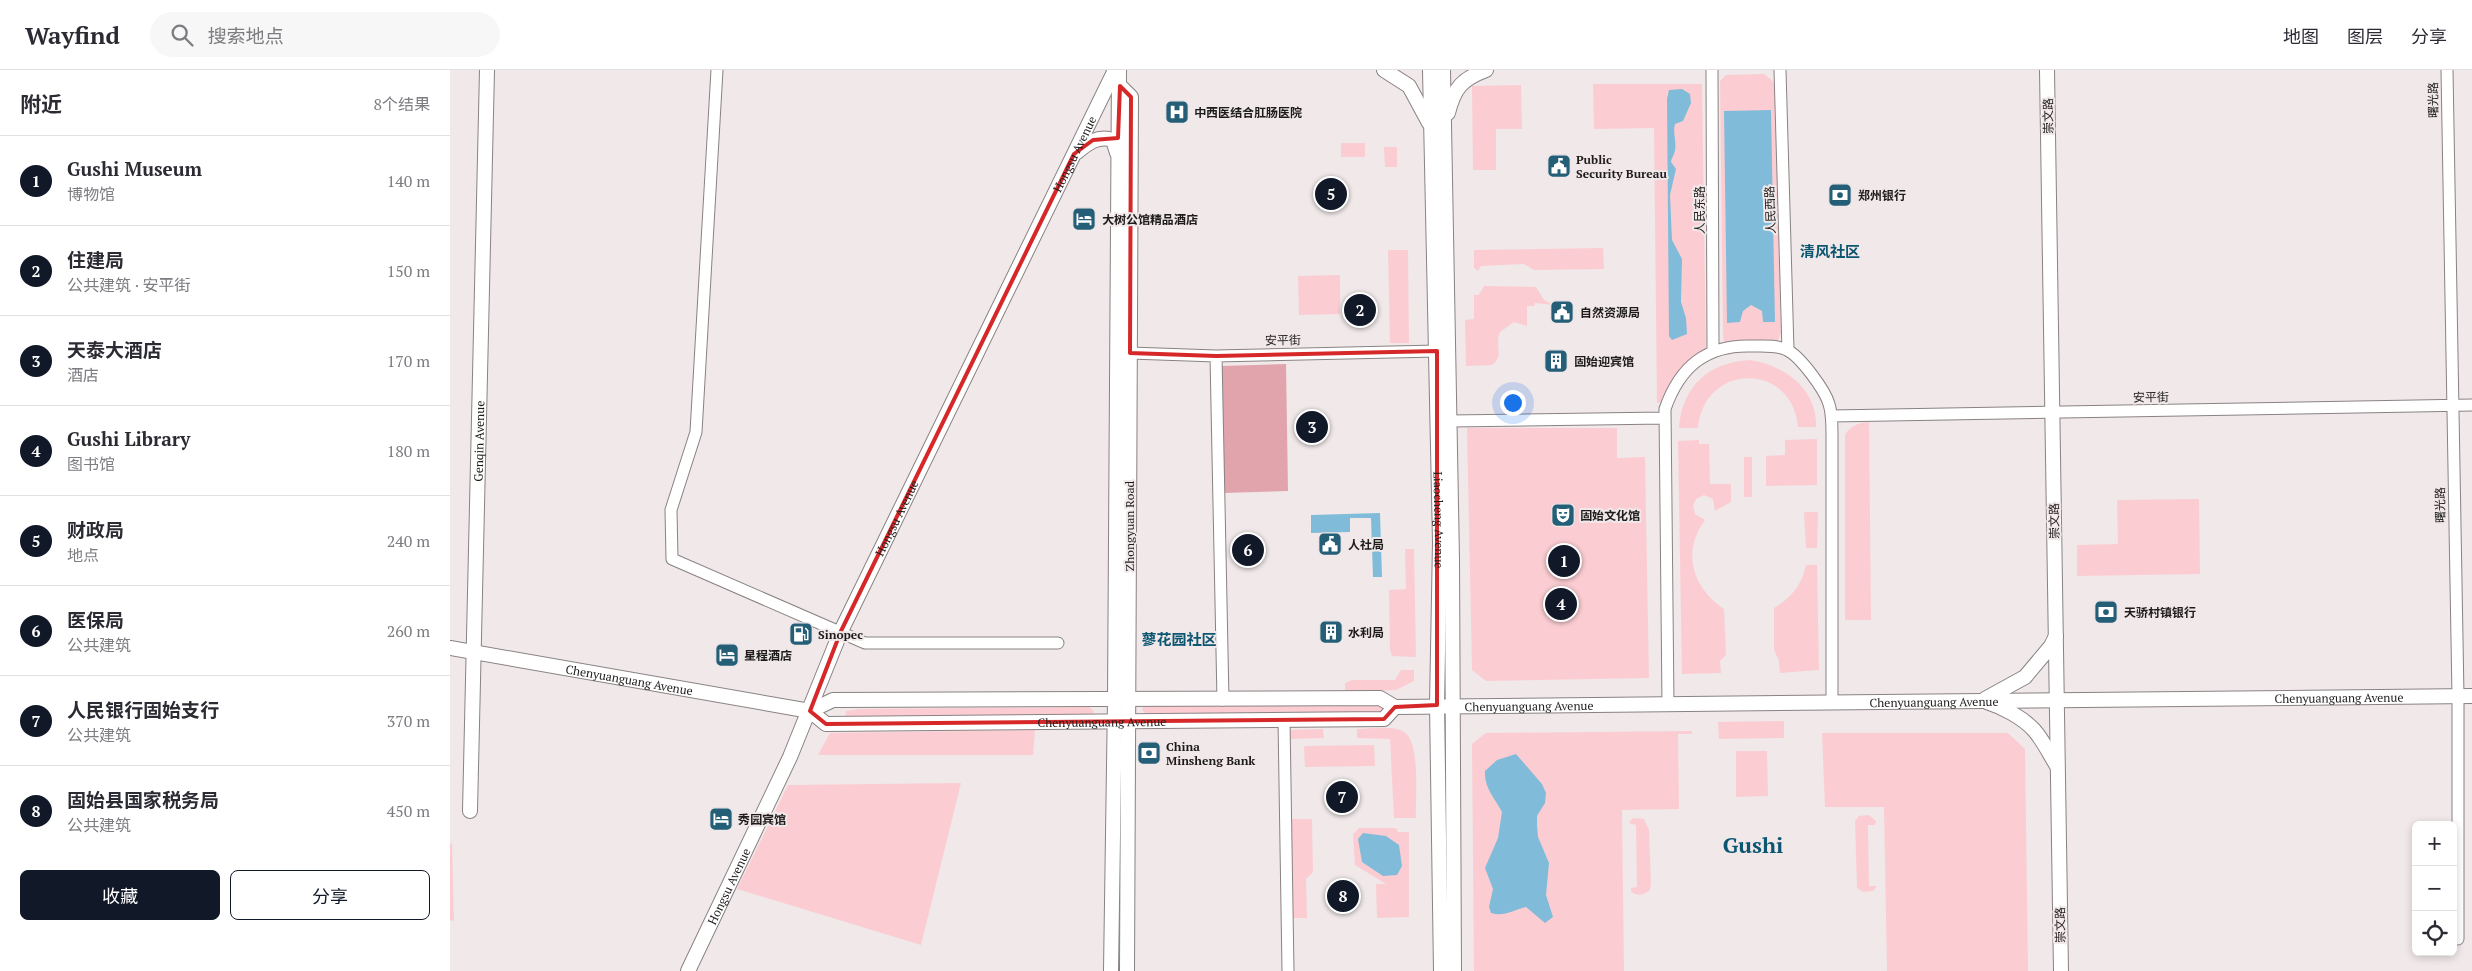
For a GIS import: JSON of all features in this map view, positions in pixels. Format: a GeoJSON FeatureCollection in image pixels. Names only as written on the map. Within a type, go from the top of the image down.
{"type":"FeatureCollection","features":[{"type":"Feature","properties":{"kind":"main road","name":"Genqin Avenue"},"geometry":{"type":"LineString","coordinates":[[470,812],[486,70]]}},
{"type":"Feature","properties":{"kind":"main road","name":"Hongsu Avenue"},"geometry":{"type":"LineString","coordinates":[[688,971],[714,921],[810,711],[841,631],[1115,70]]}},
{"type":"Feature","properties":{"kind":"main road","name":"Zhongyuan Road"},"geometry":{"type":"LineString","coordinates":[[1119,70],[1122,699],[1129,721],[1127,971]]}},
{"type":"Feature","properties":{"kind":"main road"},"geometry":{"type":"LineString","coordinates":[[1384,70],[1409,86],[1438,128]]}},
{"type":"Feature","properties":{"kind":"main road","name":"Liaocheng Avenue"},"geometry":{"type":"LineString","coordinates":[[1430,70],[1438,128],[1450,421],[1441,971]]}},
{"type":"Feature","properties":{"kind":"main road","name":"Liaocheng Avenue"},"geometry":{"type":"LineString","coordinates":[[1443,70],[1438,128],[1437,351],[1444,705],[1454,971]]}},
{"type":"Feature","properties":{"kind":"main road"},"geometry":{"type":"LineString","coordinates":[[1438,128],[1454,91],[1465,81],[1486,70]]}},
{"type":"Feature","properties":{"kind":"main road","name":"崇文路"},"geometry":{"type":"LineString","coordinates":[[2047,70],[2061,971]]}},
{"type":"Feature","properties":{"kind":"main road","name":"Zhongyuan Road"},"geometry":{"type":"LineString","coordinates":[[1111,971],[1115,720],[1122,699],[1130,353],[1131,97],[1120,86]]}},
{"type":"Feature","properties":{"kind":"main road"},"geometry":{"type":"LineString","coordinates":[[1074,154],[1093,140],[1107,138],[1114,143],[1118,156]]}},
{"type":"Feature","properties":{"kind":"main road"},"geometry":{"type":"LineString","coordinates":[[1982,700],[2025,678],[2051,646],[2056,635]]}},
{"type":"Feature","properties":{"kind":"main road","name":"Chenyuanguang Avenue"},"geometry":{"type":"LineString","coordinates":[[450,648],[810,711],[826,724],[1384,719],[1395,707]]}},
{"type":"Feature","properties":{"kind":"main road","name":"Chenyuanguang Avenue"},"geometry":{"type":"LineString","coordinates":[[810,711],[833,700],[1380,698],[1395,707],[1832,701],[2465,696]]}},
{"type":"Feature","properties":{"kind":"main road"},"geometry":{"type":"LineString","coordinates":[[1982,700],[1998,705],[2030,726],[2057,766]]}},
{"type":"Feature","properties":{"kind":"street"},"geometry":{"type":"LineString","coordinates":[[717,70],[696,432],[670,510],[672,559],[865,643],[1058,643]]}},
{"type":"Feature","properties":{"kind":"street","name":"人民东路"},"geometry":{"type":"LineString","coordinates":[[1712,70],[1712,350]]}},
{"type":"Feature","properties":{"kind":"street","name":"人民西路"},"geometry":{"type":"LineString","coordinates":[[1780,70],[1788,350]]}},
{"type":"Feature","properties":{"kind":"street","name":"曙光路"},"geometry":{"type":"LineString","coordinates":[[2447,70],[2452,405],[2465,696],[2458,939]]}},
{"type":"Feature","properties":{"kind":"street"},"geometry":{"type":"LineString","coordinates":[[1668,704],[1664,418],[1668,401],[1683,375],[1702,356],[1712,350],[1743,345],[1769,346],[1788,350],[1804,366],[1823,391],[1830,405],[1832,701]]}},
{"type":"Feature","properties":{"kind":"street","name":"安平街"},"geometry":{"type":"LineString","coordinates":[[1130,353],[1216,356],[1437,351]]}},
{"type":"Feature","properties":{"kind":"street"},"geometry":{"type":"LineString","coordinates":[[1216,356],[1223,700]]}},
{"type":"Feature","properties":{"kind":"street","name":"安平街"},"geometry":{"type":"LineString","coordinates":[[1831,416],[2472,405]]}},
{"type":"Feature","properties":{"kind":"street"},"geometry":{"type":"LineString","coordinates":[[1450,421],[1664,418]]}},
{"type":"Feature","properties":{"kind":"street"},"geometry":{"type":"LineString","coordinates":[[1284,720],[1288,971]]}},
{"type":"Feature","properties":{"kind":"highlighted area"},"geometry":{"type":"Polygon","coordinates":[[[1120,86],[1131,97],[1130,353],[1216,356],[1437,351],[1437,705],[1395,707],[1384,719],[826,724],[810,711],[841,631],[1074,154],[1093,140],[1118,138],[1120,86]]]}},
{"type":"Feature","properties":{"kind":"shaded area"},"geometry":{"type":"Polygon","coordinates":[[[1764,74],[1773,81],[1776,90],[1781,333],[1777,343],[1727,343],[1723,337],[1720,81],[1726,75],[1764,74]]]}},
{"type":"Feature","properties":{"kind":"shaded area"},"geometry":{"type":"Polygon","coordinates":[[[1593,84],[1702,84],[1706,354],[1668,401],[1657,403],[1654,128],[1594,129],[1593,84]]]}},
{"type":"Feature","properties":{"kind":"shaded area"},"geometry":{"type":"Polygon","coordinates":[[[1521,85],[1522,129],[1496,129],[1496,170],[1473,170],[1472,86],[1521,85]]]}},
{"type":"Feature","properties":{"kind":"shaded area"},"geometry":{"type":"Polygon","coordinates":[[[1341,143],[1365,143],[1365,157],[1341,157],[1341,143]]]}},
{"type":"Feature","properties":{"kind":"shaded area"},"geometry":{"type":"Polygon","coordinates":[[[1384,147],[1397,147],[1397,167],[1385,167],[1384,147]]]}},
{"type":"Feature","properties":{"kind":"shaded area"},"geometry":{"type":"Polygon","coordinates":[[[1603,248],[1604,269],[1534,270],[1524,264],[1481,266],[1478,271],[1474,268],[1474,250],[1603,248]]]}},
{"type":"Feature","properties":{"kind":"shaded area"},"geometry":{"type":"Polygon","coordinates":[[[1388,250],[1408,250],[1409,343],[1390,343],[1388,250]]]}},
{"type":"Feature","properties":{"kind":"shaded area"},"geometry":{"type":"Polygon","coordinates":[[[1340,275],[1340,314],[1299,315],[1298,276],[1340,275]]]}},
{"type":"Feature","properties":{"kind":"shaded area"},"geometry":{"type":"Polygon","coordinates":[[[1484,286],[1536,287],[1544,300],[1554,305],[1535,303],[1534,306],[1527,306],[1527,326],[1514,322],[1500,332],[1498,337],[1499,354],[1496,362],[1492,365],[1466,366],[1465,320],[1474,319],[1474,295],[1479,295],[1484,286]]]}},
{"type":"Feature","properties":{"kind":"shaded area"},"geometry":{"type":"Polygon","coordinates":[[[1750,360],[1775,367],[1786,373],[1805,390],[1815,413],[1816,427],[1798,427],[1793,406],[1781,390],[1766,381],[1748,378],[1731,382],[1715,391],[1704,406],[1698,428],[1679,428],[1681,413],[1686,400],[1700,379],[1710,371],[1722,366],[1750,360]]]}},
{"type":"Feature","properties":{"kind":"shaded area"},"geometry":{"type":"Polygon","coordinates":[[[1286,364],[1288,491],[1224,493],[1221,366],[1286,364]]]}},
{"type":"Feature","properties":{"kind":"shaded area"},"geometry":{"type":"Polygon","coordinates":[[[1869,422],[1871,620],[1845,620],[1845,435],[1855,425],[1869,422]]]}},
{"type":"Feature","properties":{"kind":"shaded area"},"geometry":{"type":"Polygon","coordinates":[[[1467,428],[1617,428],[1617,458],[1645,457],[1649,678],[1486,681],[1472,670],[1467,428]]]}},
{"type":"Feature","properties":{"kind":"shaded area"},"geometry":{"type":"Polygon","coordinates":[[[1817,439],[1817,485],[1766,486],[1766,456],[1785,455],[1785,440],[1817,439]]]}},
{"type":"Feature","properties":{"kind":"shaded area"},"geometry":{"type":"Polygon","coordinates":[[[1699,440],[1699,444],[1709,444],[1710,484],[1731,484],[1731,502],[1715,511],[1713,499],[1704,495],[1696,499],[1693,506],[1695,514],[1705,520],[1693,544],[1692,557],[1694,569],[1705,591],[1724,609],[1726,655],[1720,661],[1721,673],[1682,674],[1678,441],[1699,440]]]}},
{"type":"Feature","properties":{"kind":"shaded area"},"geometry":{"type":"Polygon","coordinates":[[[1744,457],[1752,457],[1752,497],[1744,497],[1744,457]]]}},
{"type":"Feature","properties":{"kind":"shaded area"},"geometry":{"type":"Polygon","coordinates":[[[2199,499],[2200,574],[2077,576],[2077,545],[2118,544],[2117,500],[2199,499]]]}},
{"type":"Feature","properties":{"kind":"shaded area"},"geometry":{"type":"Polygon","coordinates":[[[1804,512],[1818,512],[1817,548],[1806,548],[1804,512]]]}},
{"type":"Feature","properties":{"kind":"shaded area"},"geometry":{"type":"Polygon","coordinates":[[[1405,549],[1414,549],[1416,657],[1392,656],[1390,650],[1389,590],[1406,589],[1405,549]]]}},
{"type":"Feature","properties":{"kind":"shaded area"},"geometry":{"type":"Polygon","coordinates":[[[1806,565],[1817,565],[1819,670],[1780,673],[1779,661],[1774,650],[1774,608],[1786,600],[1799,585],[1806,565]]]}},
{"type":"Feature","properties":{"kind":"shaded area"},"geometry":{"type":"Polygon","coordinates":[[[1401,670],[1414,670],[1414,681],[1396,690],[1345,692],[1345,683],[1352,680],[1395,680],[1401,670]]]}},
{"type":"Feature","properties":{"kind":"shaded area"},"geometry":{"type":"Polygon","coordinates":[[[1379,703],[1385,707],[1384,712],[1152,715],[1146,714],[1142,710],[1144,705],[1379,703]]]}},
{"type":"Feature","properties":{"kind":"shaded area"},"geometry":{"type":"Polygon","coordinates":[[[1089,707],[1094,711],[1093,715],[845,720],[846,711],[859,709],[1089,707]]]}},
{"type":"Feature","properties":{"kind":"shaded area"},"geometry":{"type":"Polygon","coordinates":[[[1784,721],[1784,738],[1719,739],[1718,722],[1784,721]]]}},
{"type":"Feature","properties":{"kind":"shaded area"},"geometry":{"type":"Polygon","coordinates":[[[1381,728],[1399,730],[1404,732],[1409,738],[1415,759],[1416,818],[1394,818],[1390,739],[1357,738],[1357,729],[1381,728]]]}},
{"type":"Feature","properties":{"kind":"shaded area"},"geometry":{"type":"Polygon","coordinates":[[[1323,729],[1324,738],[1288,739],[1288,730],[1323,729]]]}},
{"type":"Feature","properties":{"kind":"shaded area"},"geometry":{"type":"Polygon","coordinates":[[[1035,730],[1033,755],[818,755],[830,733],[1035,730]]]}},
{"type":"Feature","properties":{"kind":"shaded area"},"geometry":{"type":"Polygon","coordinates":[[[1692,731],[1692,734],[1678,734],[1679,809],[1622,810],[1624,971],[1474,971],[1472,744],[1486,733],[1692,731]]]}},
{"type":"Feature","properties":{"kind":"shaded area"},"geometry":{"type":"Polygon","coordinates":[[[1822,733],[2008,733],[2025,749],[2028,971],[1887,971],[1884,807],[1825,807],[1822,733]]]}},
{"type":"Feature","properties":{"kind":"shaded area"},"geometry":{"type":"Polygon","coordinates":[[[1374,745],[1375,766],[1305,767],[1304,746],[1374,745]]]}},
{"type":"Feature","properties":{"kind":"shaded area"},"geometry":{"type":"Polygon","coordinates":[[[1736,751],[1767,751],[1768,796],[1736,797],[1736,751]]]}},
{"type":"Feature","properties":{"kind":"shaded area"},"geometry":{"type":"Polygon","coordinates":[[[961,783],[921,945],[737,889],[788,785],[961,783]]]}},
{"type":"Feature","properties":{"kind":"shaded area"},"geometry":{"type":"Polygon","coordinates":[[[1869,815],[1876,821],[1875,825],[1868,825],[1869,886],[1877,886],[1873,891],[1863,892],[1857,888],[1855,821],[1859,816],[1869,815]]]}},
{"type":"Feature","properties":{"kind":"shaded area"},"geometry":{"type":"Polygon","coordinates":[[[1633,818],[1644,819],[1649,830],[1651,884],[1650,890],[1640,895],[1631,891],[1631,888],[1637,887],[1636,825],[1629,823],[1633,818]]]}},
{"type":"Feature","properties":{"kind":"shaded area"},"geometry":{"type":"Polygon","coordinates":[[[1289,819],[1312,819],[1313,872],[1306,879],[1307,918],[1290,918],[1289,819]]]}},
{"type":"Feature","properties":{"kind":"shaded area"},"geometry":{"type":"Polygon","coordinates":[[[1359,828],[1396,828],[1398,832],[1409,832],[1409,917],[1377,918],[1376,884],[1386,884],[1355,865],[1353,834],[1359,828]]]}},
{"type":"Feature","properties":{"kind":"shaded area"},"geometry":{"type":"Polygon","coordinates":[[[450,843],[452,844],[454,921],[450,920],[450,843]]]}},
{"type":"Feature","properties":{"kind":"water"},"geometry":{"type":"Polygon","coordinates":[[[1682,89],[1690,94],[1691,103],[1683,121],[1675,124],[1675,150],[1671,162],[1676,169],[1670,195],[1672,240],[1682,259],[1681,302],[1686,318],[1687,334],[1672,340],[1669,336],[1667,99],[1669,90],[1682,89]]]}},
{"type":"Feature","properties":{"kind":"water"},"geometry":{"type":"Polygon","coordinates":[[[1771,110],[1775,322],[1763,322],[1762,311],[1751,305],[1743,311],[1740,322],[1727,323],[1724,111],[1771,110]]]}},
{"type":"Feature","properties":{"kind":"water"},"geometry":{"type":"Polygon","coordinates":[[[1380,513],[1382,577],[1373,577],[1371,518],[1350,518],[1350,532],[1311,533],[1311,515],[1380,513]]]}},
{"type":"Feature","properties":{"kind":"water"},"geometry":{"type":"Polygon","coordinates":[[[1516,754],[1542,784],[1546,793],[1545,803],[1537,816],[1538,837],[1549,863],[1546,895],[1553,917],[1545,923],[1526,907],[1509,913],[1496,914],[1491,913],[1489,907],[1493,889],[1485,868],[1498,838],[1502,812],[1490,792],[1486,782],[1485,771],[1497,760],[1516,754]]]}},
{"type":"Feature","properties":{"kind":"water"},"geometry":{"type":"Polygon","coordinates":[[[1363,833],[1386,836],[1399,845],[1402,866],[1397,875],[1383,876],[1362,862],[1358,839],[1363,833]]]}},
{"type":"Feature","properties":{"kind":"place","name":"中西医结合肛肠医院"},"geometry":{"type":"Point","coordinates":[1177,112]}},
{"type":"Feature","properties":{"kind":"place","name":"Public Security Bureau"},"geometry":{"type":"Point","coordinates":[1559,166]}},
{"type":"Feature","properties":{"kind":"place","name":"财政局"},"geometry":{"type":"Point","coordinates":[1331,194]}},
{"type":"Feature","properties":{"kind":"place","name":"郑州银行"},"geometry":{"type":"Point","coordinates":[1840,195]}},
{"type":"Feature","properties":{"kind":"place","name":"大树公馆精品酒店"},"geometry":{"type":"Point","coordinates":[1084,219]}},
{"type":"Feature","properties":{"kind":"place","name":"住建局"},"geometry":{"type":"Point","coordinates":[1360,310]}},
{"type":"Feature","properties":{"kind":"place","name":"自然资源局"},"geometry":{"type":"Point","coordinates":[1562,312]}},
{"type":"Feature","properties":{"kind":"place","name":"固始迎宾馆"},"geometry":{"type":"Point","coordinates":[1556,361]}},
{"type":"Feature","properties":{"kind":"place","name":"天泰大酒店"},"geometry":{"type":"Point","coordinates":[1312,427]}},
{"type":"Feature","properties":{"kind":"place","name":"固始文化馆"},"geometry":{"type":"Point","coordinates":[1563,515]}},
{"type":"Feature","properties":{"kind":"place","name":"人社局"},"geometry":{"type":"Point","coordinates":[1330,544]}},
{"type":"Feature","properties":{"kind":"place","name":"医保局"},"geometry":{"type":"Point","coordinates":[1248,550]}},
{"type":"Feature","properties":{"kind":"place","name":"Gushi Museum"},"geometry":{"type":"Point","coordinates":[1564,561]}},
{"type":"Feature","properties":{"kind":"place","name":"Gushi Library"},"geometry":{"type":"Point","coordinates":[1561,604]}},
{"type":"Feature","properties":{"kind":"place","name":"天骄村镇银行"},"geometry":{"type":"Point","coordinates":[2106,612]}},
{"type":"Feature","properties":{"kind":"place","name":"水利局"},"geometry":{"type":"Point","coordinates":[1331,632]}},
{"type":"Feature","properties":{"kind":"place","name":"Sinopec"},"geometry":{"type":"Point","coordinates":[801,634]}},
{"type":"Feature","properties":{"kind":"place","name":"星程酒店"},"geometry":{"type":"Point","coordinates":[727,655]}},
{"type":"Feature","properties":{"kind":"place","name":"China Minsheng Bank"},"geometry":{"type":"Point","coordinates":[1149,753]}},
{"type":"Feature","properties":{"kind":"place","name":"人民银行固始支行"},"geometry":{"type":"Point","coordinates":[1342,797]}},
{"type":"Feature","properties":{"kind":"place","name":"秀园宾馆"},"geometry":{"type":"Point","coordinates":[721,819]}},
{"type":"Feature","properties":{"kind":"place","name":"固始县国家税务局"},"geometry":{"type":"Point","coordinates":[1343,896]}},
{"type":"Feature","properties":{"kind":"district","name":"清风社区"},"geometry":{"type":"Point","coordinates":[1830,251]}},
{"type":"Feature","properties":{"kind":"district","name":"蓼花园社区"},"geometry":{"type":"Point","coordinates":[1179,639]}},
{"type":"Feature","properties":{"kind":"district","name":"Gushi"},"geometry":{"type":"Point","coordinates":[1753,844]}}]}
